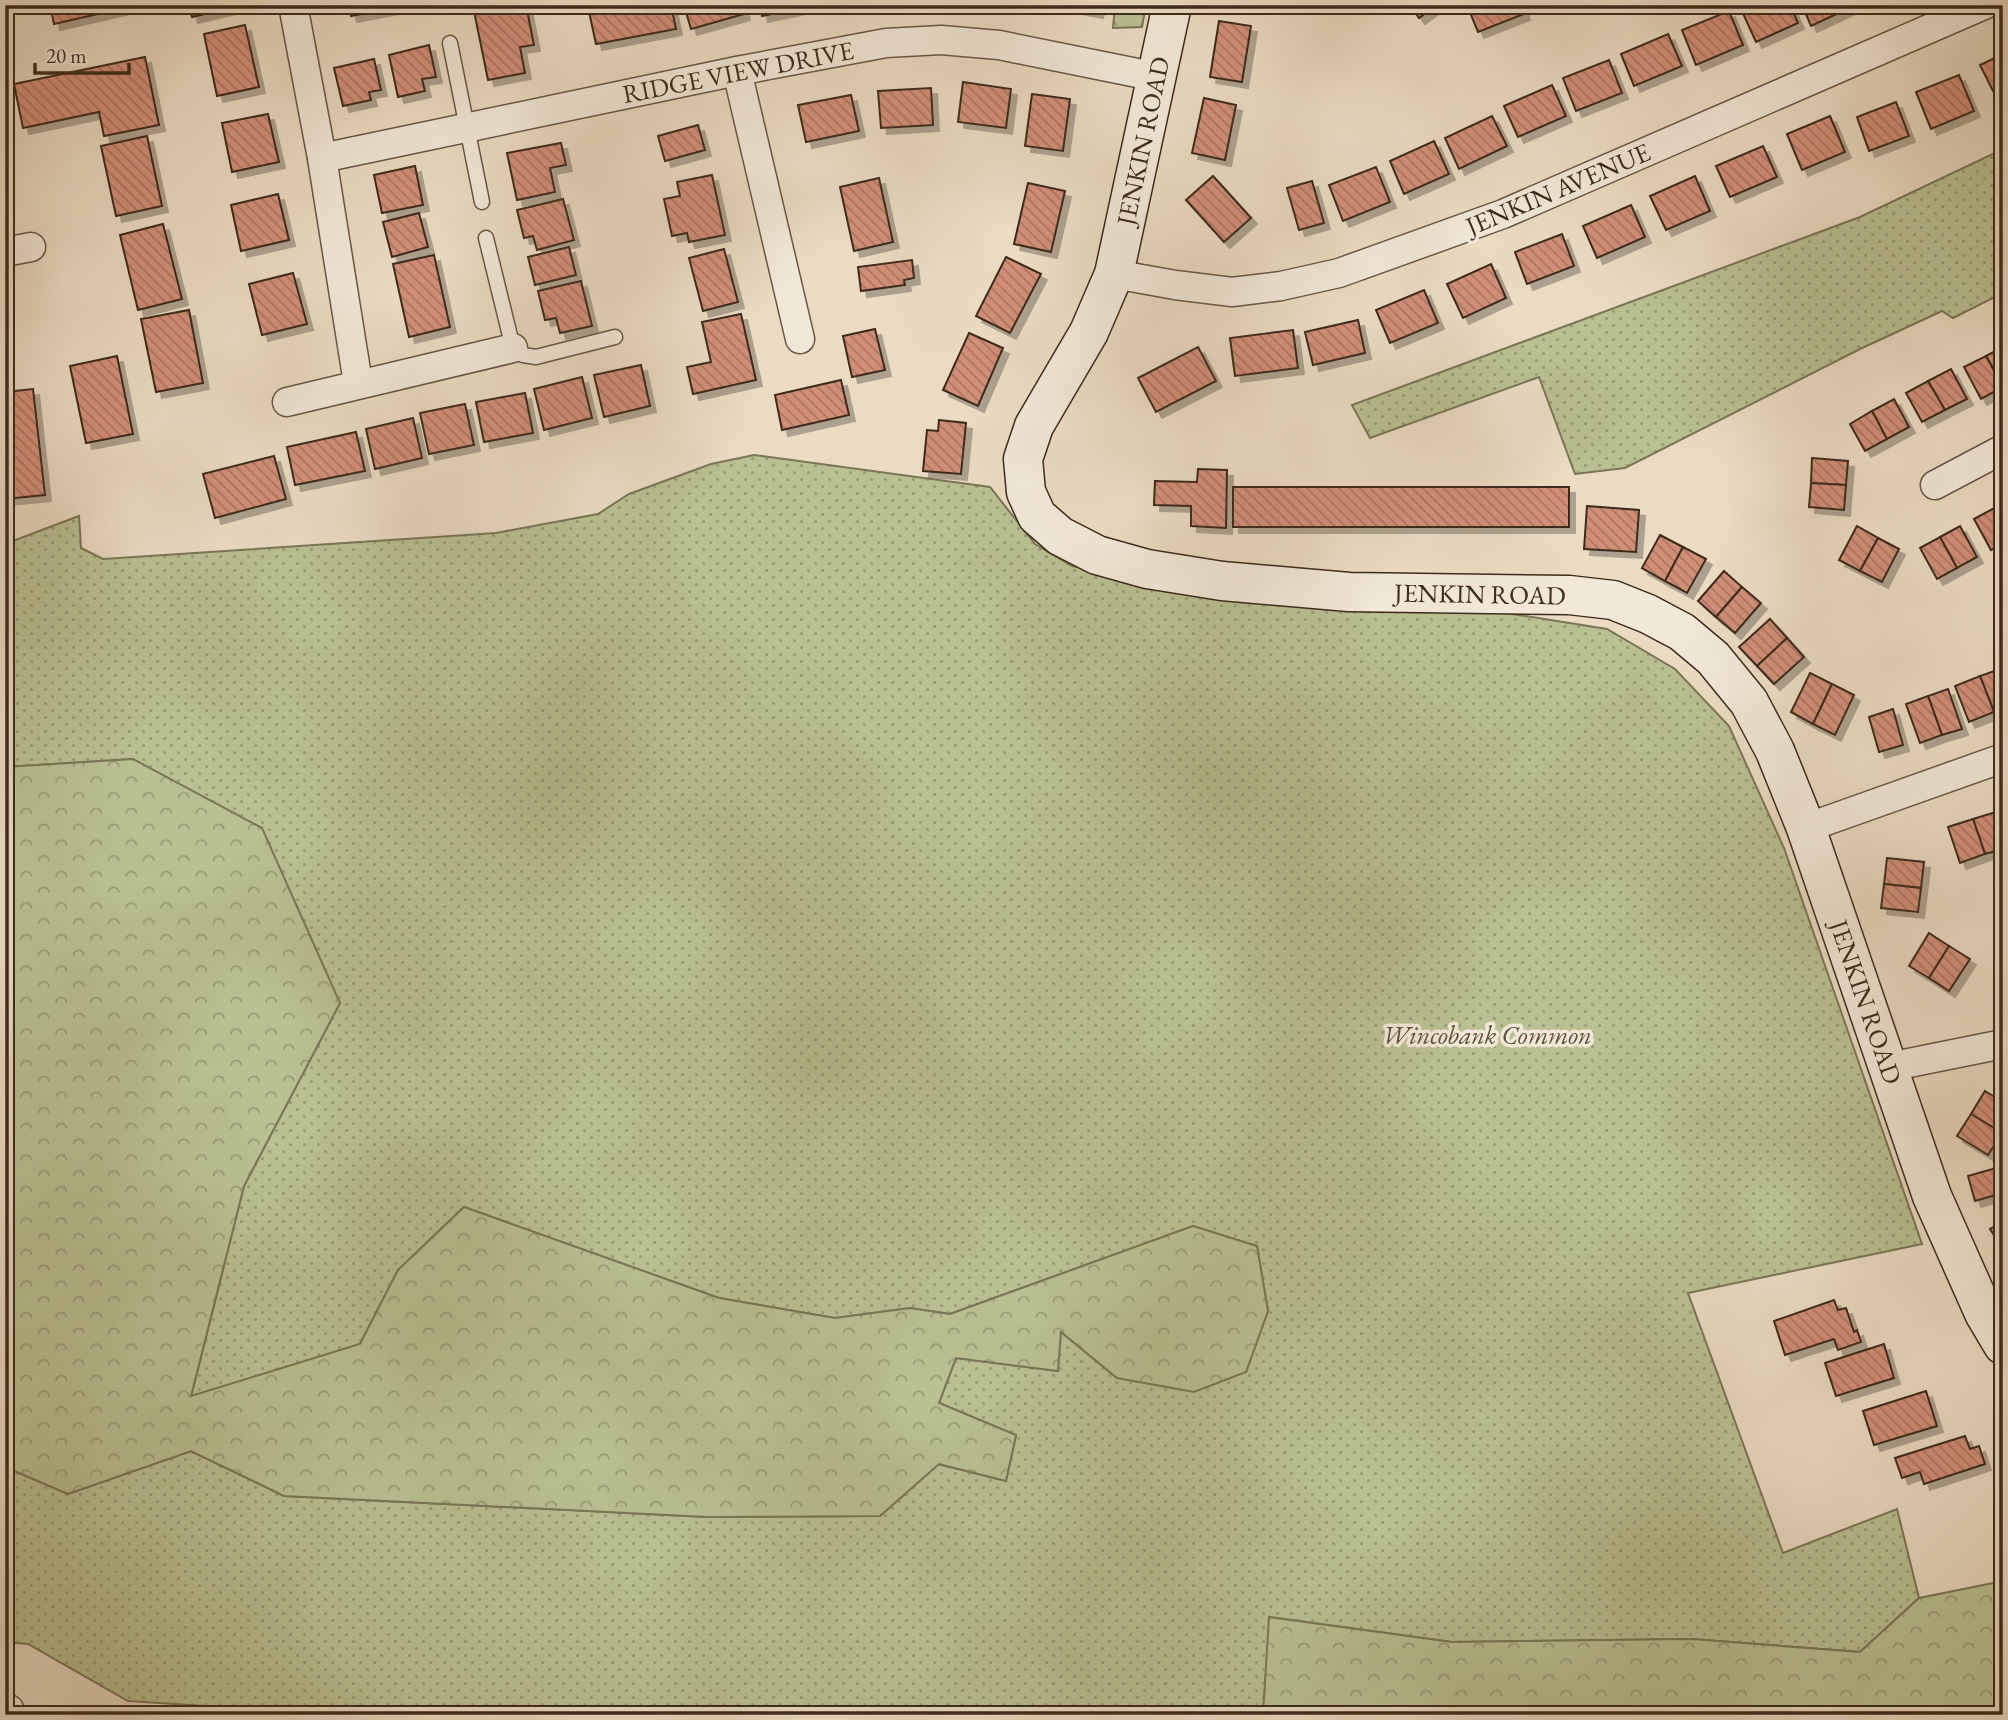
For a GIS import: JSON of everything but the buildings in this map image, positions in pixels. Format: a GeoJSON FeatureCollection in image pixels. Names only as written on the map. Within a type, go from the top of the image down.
{"type":"FeatureCollection","features":[{"type":"Feature","properties":{"kind":"street"},"geometry":{"type":"LineString","coordinates":[[293,5],[322,158],[358,383]]}},
{"type":"Feature","properties":{"kind":"street","name":"JENKIN ROAD"},"geometry":{"type":"LineString","coordinates":[[1172,5],[1114,274],[1088,332],[1034,426],[1023,459],[1026,492],[1037,516],[1060,536],[1097,555],[1147,569],[1222,581],[1349,592],[1569,595],[1613,600],[1682,632],[1713,658],[1749,702],[1774,751],[1806,828],[1932,1196],[1984,1313],[2003,1345]]}},
{"type":"Feature","properties":{"kind":"street","name":"JENKIN AVENUE"},"geometry":{"type":"LineString","coordinates":[[1114,274],[1232,292],[1281,286],[1339,273],[1503,214],[1984,5]]}},
{"type":"Feature","properties":{"kind":"street","name":"RIDGE VIEW DRIVE"},"geometry":{"type":"LineString","coordinates":[[322,158],[737,71],[886,43],[941,40],[999,45],[1157,77]]}},
{"type":"Feature","properties":{"kind":"street"},"geometry":{"type":"LineString","coordinates":[[737,71],[800,339]]}},
{"type":"Feature","properties":{"kind":"street"},"geometry":{"type":"LineString","coordinates":[[287,402],[513,348]]}},
{"type":"Feature","properties":{"kind":"street"},"geometry":{"type":"LineString","coordinates":[[1935,485],[2003,449]]}},
{"type":"Feature","properties":{"kind":"street"},"geometry":{"type":"LineString","coordinates":[[1806,828],[2003,758]]}},
{"type":"Feature","properties":{"kind":"street"},"geometry":{"type":"LineString","coordinates":[[1889,1067],[2003,1044]]}},
{"type":"Feature","properties":{"kind":"lane"},"geometry":{"type":"LineString","coordinates":[[450,43],[482,202]]}},
{"type":"Feature","properties":{"kind":"lane"},"geometry":{"type":"LineString","coordinates":[[486,238],[513,348],[523,355],[536,357],[615,337]]}},
{"type":"Feature","properties":{"kind":"lane"},"geometry":{"type":"LineString","coordinates":[[5,1698],[15,1705],[19,1715]]}},
{"type":"Feature","properties":{"kind":"green space"},"geometry":{"type":"Polygon","coordinates":[[[1115,5],[1146,5],[1142,27],[1113,28],[1115,5]]]}},
{"type":"Feature","properties":{"kind":"green space"},"geometry":{"type":"Polygon","coordinates":[[[2003,149],[2003,293],[1953,318],[1942,311],[1860,349],[1625,468],[1575,474],[1539,377],[1370,438],[1352,405],[1860,217],[2003,149]]]}},
{"type":"Feature","properties":{"kind":"green space","name":"Wincobank Common"},"geometry":{"type":"Polygon","coordinates":[[[754,455],[990,487],[1035,544],[1072,566],[1235,598],[1506,613],[1607,629],[1675,669],[1729,726],[1784,848],[1922,1244],[1688,1293],[1783,1553],[1897,1509],[1919,1598],[1860,1652],[1692,1639],[1452,1642],[1270,1617],[1263,1715],[345,1715],[128,1701],[28,1644],[5,1642],[5,1467],[68,1494],[191,1451],[284,1496],[707,1517],[880,1516],[938,1464],[1006,1481],[1016,1435],[939,1403],[956,1358],[1058,1371],[1060,1331],[1117,1378],[1246,1372],[1268,1311],[1257,1246],[1193,1226],[950,1314],[910,1308],[835,1318],[719,1298],[464,1207],[398,1270],[360,1344],[191,1397],[244,1186],[340,1003],[133,759],[5,767],[5,544],[79,516],[81,548],[103,559],[496,533],[598,514],[629,494],[711,464],[754,455]]]}},
{"type":"Feature","properties":{"kind":"green space"},"geometry":{"type":"Polygon","coordinates":[[[133,759],[262,828],[340,1003],[244,1186],[191,1396],[360,1344],[398,1270],[464,1207],[719,1298],[835,1318],[910,1308],[950,1314],[1193,1226],[1257,1246],[1268,1311],[1246,1372],[1194,1392],[1117,1378],[1061,1332],[1058,1371],[956,1358],[939,1403],[1016,1435],[1006,1481],[939,1464],[880,1516],[707,1517],[284,1496],[191,1451],[68,1494],[5,1467],[5,767],[133,759]]]}},
{"type":"Feature","properties":{"kind":"green space"},"geometry":{"type":"Polygon","coordinates":[[[2003,1581],[2003,1715],[1263,1715],[1269,1617],[1452,1642],[1692,1639],[1860,1652],[1919,1598],[2003,1581]]]}}]}
